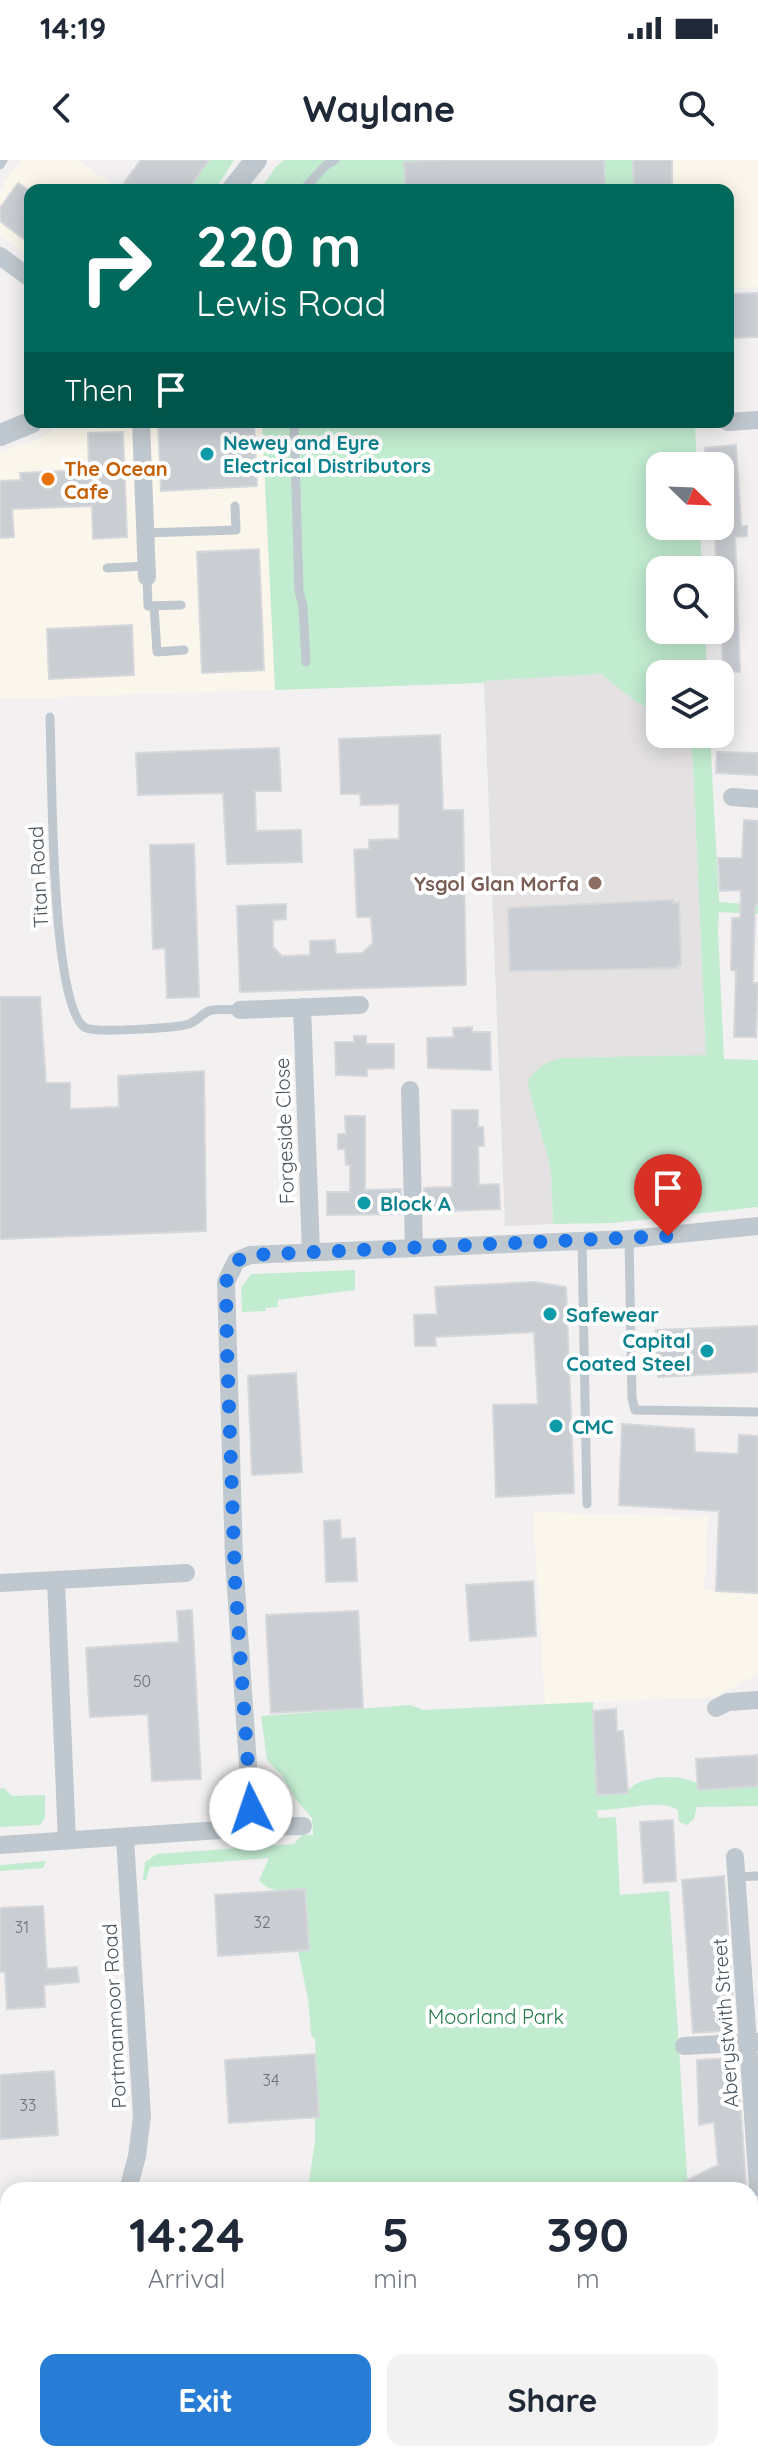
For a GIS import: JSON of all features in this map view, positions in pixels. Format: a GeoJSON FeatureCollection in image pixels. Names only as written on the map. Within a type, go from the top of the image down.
{"type":"FeatureCollection","features":[{"type":"Feature","properties":{"kind":"street"},"geometry":{"type":"LineString","coordinates":[[237,184],[256,160]]}},
{"type":"Feature","properties":{"kind":"street"},"geometry":{"type":"LineString","coordinates":[[0,256],[24,274]]}},
{"type":"Feature","properties":{"kind":"street"},"geometry":{"type":"LineString","coordinates":[[734,422],[758,420]]}},
{"type":"Feature","properties":{"kind":"street"},"geometry":{"type":"LineString","coordinates":[[0,435],[24,425]]}},
{"type":"Feature","properties":{"kind":"street"},"geometry":{"type":"LineString","coordinates":[[141,428],[146,572]]}},
{"type":"Feature","properties":{"kind":"street"},"geometry":{"type":"LineString","coordinates":[[732,797],[758,799]]}},
{"type":"Feature","properties":{"kind":"street"},"geometry":{"type":"LineString","coordinates":[[240,1010],[360,1005]]}},
{"type":"Feature","properties":{"kind":"street","name":"Forgeside Close"},"geometry":{"type":"LineString","coordinates":[[302,1007],[311,1252]]}},
{"type":"Feature","properties":{"kind":"street"},"geometry":{"type":"LineString","coordinates":[[410,1090],[414,1248]]}},
{"type":"Feature","properties":{"kind":"street"},"geometry":{"type":"LineString","coordinates":[[0,1845],[235,1829],[246,1820],[251,1809],[235,1573],[227,1349],[226,1282],[236,1261],[250,1255],[629,1239],[758,1226]]}},
{"type":"Feature","properties":{"kind":"street"},"geometry":{"type":"LineString","coordinates":[[0,1583],[186,1573]]}},
{"type":"Feature","properties":{"kind":"street"},"geometry":{"type":"LineString","coordinates":[[56,1581],[67,1841]]}},
{"type":"Feature","properties":{"kind":"street"},"geometry":{"type":"LineString","coordinates":[[716,1708],[728,1702],[758,1700]]}},
{"type":"Feature","properties":{"kind":"street"},"geometry":{"type":"LineString","coordinates":[[246,1820],[266,1827],[303,1826]]}},
{"type":"Feature","properties":{"kind":"street","name":"Portmanmoor Road"},"geometry":{"type":"LineString","coordinates":[[125,1838],[142,2116],[130,2182]]}},
{"type":"Feature","properties":{"kind":"street","name":"Aberystwith Street"},"geometry":{"type":"LineString","coordinates":[[735,1857],[753,2043],[758,2182]]}},
{"type":"Feature","properties":{"kind":"street"},"geometry":{"type":"LineString","coordinates":[[684,2046],[753,2043]]}},
{"type":"Feature","properties":{"kind":"lane"},"geometry":{"type":"LineString","coordinates":[[308,184],[335,160]]}},
{"type":"Feature","properties":{"kind":"lane"},"geometry":{"type":"LineString","coordinates":[[294,428],[299,591],[303,606],[306,662]]}},
{"type":"Feature","properties":{"kind":"lane"},"geometry":{"type":"LineString","coordinates":[[145,533],[236,530],[235,506]]}},
{"type":"Feature","properties":{"kind":"lane"},"geometry":{"type":"LineString","coordinates":[[107,568],[146,572],[148,606],[181,605]]}},
{"type":"Feature","properties":{"kind":"lane"},"geometry":{"type":"LineString","coordinates":[[154,606],[157,652],[184,650]]}},
{"type":"Feature","properties":{"kind":"lane","name":"Titan Road"},"geometry":{"type":"LineString","coordinates":[[50,717],[60,951],[68,1001],[76,1020],[86,1028],[101,1031],[187,1025],[210,1011],[240,1010]]}},
{"type":"Feature","properties":{"kind":"lane"},"geometry":{"type":"LineString","coordinates":[[629,1239],[632,1398],[635,1410],[758,1412]]}},
{"type":"Feature","properties":{"kind":"lane"},"geometry":{"type":"LineString","coordinates":[[582,1241],[587,1504]]}},
{"type":"Feature","properties":{"kind":"lane"},"geometry":{"type":"LineString","coordinates":[[737,1877],[758,1876]]}},
{"type":"Feature","properties":{"kind":"shaded area"},"geometry":{"type":"Polygon","coordinates":[[[20,160],[78,160],[112,184],[24,184],[24,253],[0,235],[0,190],[20,160]]]}},
{"type":"Feature","properties":{"kind":"shaded area"},"geometry":{"type":"Polygon","coordinates":[[[633,160],[758,160],[758,287],[734,288],[734,184],[634,184],[633,160]]]}},
{"type":"Feature","properties":{"kind":"shaded area"},"geometry":{"type":"Polygon","coordinates":[[[56,428],[264,428],[275,690],[0,699],[0,452],[37,440],[56,428]]]}},
{"type":"Feature","properties":{"kind":"shaded area","name":"Ysgol Glan Morfa"},"geometry":{"type":"Polygon","coordinates":[[[601,674],[646,707],[646,748],[691,748],[693,764],[706,1055],[529,1088],[551,1170],[553,1224],[505,1226],[484,681],[601,674]]]}},
{"type":"Feature","properties":{"kind":"shaded area"},"geometry":{"type":"Polygon","coordinates":[[[533,1512],[708,1517],[704,1590],[758,1595],[758,1674],[713,1697],[545,1704],[533,1512]]]}},
{"type":"Feature","properties":{"kind":"green space"},"geometry":{"type":"Polygon","coordinates":[[[209,160],[234,160],[219,184],[191,184],[209,160]]]}},
{"type":"Feature","properties":{"kind":"green space"},"geometry":{"type":"Polygon","coordinates":[[[284,160],[635,160],[635,184],[264,184],[284,160]]]}},
{"type":"Feature","properties":{"kind":"green space"},"geometry":{"type":"Polygon","coordinates":[[[262,428],[695,428],[696,452],[646,452],[646,540],[701,540],[701,556],[646,556],[646,644],[706,644],[706,660],[646,660],[646,707],[601,674],[484,683],[275,690],[262,428]]]}},
{"type":"Feature","properties":{"kind":"green space"},"geometry":{"type":"Polygon","coordinates":[[[691,748],[711,748],[719,902],[758,905],[758,914],[719,912],[718,931],[724,1059],[758,1060],[758,1207],[613,1223],[553,1224],[551,1170],[529,1089],[528,1080],[532,1075],[543,1065],[562,1058],[706,1055],[691,748]]]}},
{"type":"Feature","properties":{"kind":"green space"},"geometry":{"type":"Polygon","coordinates":[[[355,1270],[355,1290],[278,1300],[278,1307],[266,1308],[266,1311],[242,1312],[241,1288],[251,1274],[355,1270]]]}},
{"type":"Feature","properties":{"kind":"green space","name":"Moorland Park"},"geometry":{"type":"Polygon","coordinates":[[[593,1702],[597,1795],[620,1794],[638,1783],[664,1777],[690,1780],[703,1788],[758,1786],[758,1806],[697,1807],[694,1819],[687,1825],[679,1822],[678,1810],[661,1805],[597,1810],[598,1818],[616,1817],[620,1895],[669,1891],[687,2182],[309,2182],[315,2118],[319,2117],[315,2040],[311,2034],[308,1999],[298,1951],[308,1950],[305,1890],[280,1891],[264,1885],[259,1880],[269,1858],[150,1867],[146,1880],[143,1880],[145,1862],[157,1854],[294,1844],[302,1835],[313,1835],[312,1818],[296,1800],[281,1774],[267,1760],[261,1716],[411,1705],[423,1710],[593,1702]]]}},
{"type":"Feature","properties":{"kind":"green space"},"geometry":{"type":"Polygon","coordinates":[[[4,1788],[12,1796],[45,1795],[45,1818],[40,1825],[0,1827],[0,1789],[4,1788]]]}},
{"type":"Feature","properties":{"kind":"green space"},"geometry":{"type":"Polygon","coordinates":[[[46,1861],[43,1868],[0,1871],[0,1865],[46,1861]]]}},
{"type":"Feature","properties":{"kind":"building"},"geometry":{"type":"Polygon","coordinates":[[[141,160],[209,160],[191,184],[124,183],[141,160]]]}},
{"type":"Feature","properties":{"kind":"building"},"geometry":{"type":"Polygon","coordinates":[[[604,160],[605,184],[406,184],[404,162],[604,160]]]}},
{"type":"Feature","properties":{"kind":"building"},"geometry":{"type":"Polygon","coordinates":[[[633,160],[672,160],[672,184],[634,184],[633,160]]]}},
{"type":"Feature","properties":{"kind":"building"},"geometry":{"type":"Polygon","coordinates":[[[18,183],[24,187],[24,239],[0,221],[0,208],[18,183]]]}},
{"type":"Feature","properties":{"kind":"building"},"geometry":{"type":"Polygon","coordinates":[[[758,293],[758,337],[734,338],[734,294],[758,293]]]}},
{"type":"Feature","properties":{"kind":"building","name":"Newey and Eyre Electrical Distributors"},"geometry":{"type":"Polygon","coordinates":[[[158,428],[254,428],[257,486],[161,491],[158,428]]]}},
{"type":"Feature","properties":{"kind":"building"},"geometry":{"type":"Polygon","coordinates":[[[123,432],[127,537],[93,539],[92,506],[12,509],[14,537],[0,538],[0,481],[21,480],[20,473],[89,470],[88,433],[123,432]]]}},
{"type":"Feature","properties":{"kind":"building"},"geometry":{"type":"Polygon","coordinates":[[[736,445],[741,526],[747,526],[747,536],[735,537],[740,672],[734,672],[734,660],[723,660],[722,644],[734,644],[734,556],[716,556],[715,540],[734,540],[734,452],[705,452],[705,448],[736,445]]]}},
{"type":"Feature","properties":{"kind":"building"},"geometry":{"type":"Polygon","coordinates":[[[259,549],[264,670],[202,673],[197,552],[259,549]]]}},
{"type":"Feature","properties":{"kind":"building"},"geometry":{"type":"Polygon","coordinates":[[[132,625],[134,675],[49,679],[47,629],[132,625]]]}},
{"type":"Feature","properties":{"kind":"building"},"geometry":{"type":"Polygon","coordinates":[[[440,735],[443,810],[463,810],[466,985],[240,992],[237,906],[286,904],[286,919],[273,920],[273,947],[282,956],[310,955],[310,941],[335,940],[336,954],[362,953],[373,943],[371,917],[357,917],[354,850],[369,849],[369,840],[399,839],[399,804],[361,805],[360,794],[341,794],[339,739],[440,735]]]}},
{"type":"Feature","properties":{"kind":"building"},"geometry":{"type":"Polygon","coordinates":[[[279,748],[281,791],[255,791],[256,831],[301,830],[302,862],[227,864],[223,793],[138,795],[136,753],[279,748]]]}},
{"type":"Feature","properties":{"kind":"building"},"geometry":{"type":"Polygon","coordinates":[[[717,752],[758,753],[758,775],[716,773],[717,752]]]}},
{"type":"Feature","properties":{"kind":"building"},"geometry":{"type":"Polygon","coordinates":[[[744,820],[758,821],[758,905],[755,905],[753,983],[758,983],[756,1037],[734,1037],[736,971],[731,970],[732,918],[740,918],[741,890],[720,891],[718,858],[742,858],[744,820]]]}},
{"type":"Feature","properties":{"kind":"building"},"geometry":{"type":"Polygon","coordinates":[[[194,844],[199,997],[167,998],[165,948],[153,949],[150,845],[194,844]]]}},
{"type":"Feature","properties":{"kind":"building"},"geometry":{"type":"Polygon","coordinates":[[[673,900],[673,903],[679,903],[681,965],[677,968],[510,971],[508,908],[673,900]]]}},
{"type":"Feature","properties":{"kind":"building"},"geometry":{"type":"Polygon","coordinates":[[[0,997],[40,997],[46,1083],[70,1083],[70,1109],[119,1107],[118,1076],[204,1071],[206,1231],[0,1239],[0,997]]]}},
{"type":"Feature","properties":{"kind":"building"},"geometry":{"type":"Polygon","coordinates":[[[472,1027],[472,1032],[490,1032],[491,1070],[428,1068],[427,1038],[454,1037],[453,1028],[472,1027]]]}},
{"type":"Feature","properties":{"kind":"building"},"geometry":{"type":"Polygon","coordinates":[[[354,1036],[366,1036],[366,1044],[394,1044],[394,1068],[367,1069],[367,1076],[336,1075],[335,1042],[354,1042],[354,1036]]]}},
{"type":"Feature","properties":{"kind":"building"},"geometry":{"type":"Polygon","coordinates":[[[452,1110],[478,1110],[478,1127],[483,1127],[484,1146],[478,1146],[479,1185],[499,1184],[500,1209],[425,1212],[424,1188],[452,1187],[452,1110]]]}},
{"type":"Feature","properties":{"kind":"building"},"geometry":{"type":"Polygon","coordinates":[[[345,1116],[365,1116],[365,1190],[401,1189],[401,1214],[327,1215],[327,1192],[350,1192],[350,1165],[346,1165],[345,1149],[338,1149],[338,1134],[346,1134],[345,1116]]]}},
{"type":"Feature","properties":{"kind":"building"},"geometry":{"type":"Polygon","coordinates":[[[535,1282],[566,1287],[574,1493],[496,1497],[493,1405],[538,1404],[534,1332],[435,1337],[436,1346],[415,1346],[414,1315],[437,1314],[435,1287],[535,1282]]]}},
{"type":"Feature","properties":{"kind":"building","name":"Capital Coated Steel"},"geometry":{"type":"Polygon","coordinates":[[[758,1326],[758,1372],[658,1377],[656,1330],[758,1326]]]}},
{"type":"Feature","properties":{"kind":"building"},"geometry":{"type":"Polygon","coordinates":[[[296,1373],[302,1472],[252,1475],[248,1376],[296,1373]]]}},
{"type":"Feature","properties":{"kind":"building"},"geometry":{"type":"Polygon","coordinates":[[[622,1424],[694,1429],[695,1452],[738,1454],[739,1435],[758,1436],[758,1593],[716,1591],[719,1511],[619,1505],[622,1424]]]}},
{"type":"Feature","properties":{"kind":"building"},"geometry":{"type":"Polygon","coordinates":[[[340,1520],[341,1539],[355,1538],[357,1581],[326,1582],[324,1521],[340,1520]]]}},
{"type":"Feature","properties":{"kind":"building"},"geometry":{"type":"Polygon","coordinates":[[[533,1581],[536,1636],[470,1641],[466,1585],[533,1581]]]}},
{"type":"Feature","properties":{"kind":"building"},"geometry":{"type":"Polygon","coordinates":[[[192,1610],[201,1779],[152,1781],[148,1714],[90,1717],[86,1648],[179,1642],[177,1611],[192,1610]]]}},
{"type":"Feature","properties":{"kind":"building"},"geometry":{"type":"Polygon","coordinates":[[[358,1611],[363,1708],[271,1713],[266,1615],[358,1611]]]}},
{"type":"Feature","properties":{"kind":"building"},"geometry":{"type":"Polygon","coordinates":[[[616,1709],[617,1731],[623,1731],[628,1793],[597,1795],[593,1711],[616,1709]]]}},
{"type":"Feature","properties":{"kind":"building"},"geometry":{"type":"Polygon","coordinates":[[[758,1755],[758,1786],[698,1790],[696,1759],[758,1755]]]}},
{"type":"Feature","properties":{"kind":"building"},"geometry":{"type":"Polygon","coordinates":[[[673,1820],[676,1881],[644,1883],[640,1822],[673,1820]]]}},
{"type":"Feature","properties":{"kind":"building"},"geometry":{"type":"Polygon","coordinates":[[[724,1876],[735,2030],[693,2033],[682,1880],[724,1876]]]}},
{"type":"Feature","properties":{"kind":"building"},"geometry":{"type":"Polygon","coordinates":[[[305,1889],[309,1950],[218,1956],[215,1895],[305,1889]]]}},
{"type":"Feature","properties":{"kind":"building"},"geometry":{"type":"Polygon","coordinates":[[[43,1906],[47,1969],[77,1967],[79,1982],[44,1985],[45,2007],[7,2009],[5,1972],[0,1972],[0,1908],[43,1906]]]}},
{"type":"Feature","properties":{"kind":"building"},"geometry":{"type":"Polygon","coordinates":[[[315,2054],[319,2117],[229,2123],[225,2060],[315,2054]]]}},
{"type":"Feature","properties":{"kind":"building"},"geometry":{"type":"Polygon","coordinates":[[[737,2058],[746,2182],[684,2182],[718,2165],[714,2122],[699,2125],[697,2060],[737,2058]]]}},
{"type":"Feature","properties":{"kind":"building"},"geometry":{"type":"Polygon","coordinates":[[[54,2071],[58,2135],[0,2139],[0,2075],[54,2071]]]}},
{"type":"Feature","properties":{"kind":"place","name":"Newey and Eyre Electrical Distributors"},"geometry":{"type":"Point","coordinates":[207,454]}},
{"type":"Feature","properties":{"kind":"place","name":"The Ocean Cafe"},"geometry":{"type":"Point","coordinates":[48,479]}},
{"type":"Feature","properties":{"kind":"place","name":"Ysgol Glan Morfa"},"geometry":{"type":"Point","coordinates":[595,883]}},
{"type":"Feature","properties":{"kind":"place","name":"Block A"},"geometry":{"type":"Point","coordinates":[364,1203]}},
{"type":"Feature","properties":{"kind":"place","name":"Safewear"},"geometry":{"type":"Point","coordinates":[550,1314]}},
{"type":"Feature","properties":{"kind":"place","name":"Capital Coated Steel"},"geometry":{"type":"Point","coordinates":[707,1351]}},
{"type":"Feature","properties":{"kind":"place","name":"CMC"},"geometry":{"type":"Point","coordinates":[556,1426]}},
{"type":"Feature","properties":{"kind":"route"},"geometry":{"type":"LineString","coordinates":[[251,1809],[235,1580],[227,1349],[226,1282],[236,1261],[250,1255],[668,1236]]}}]}
